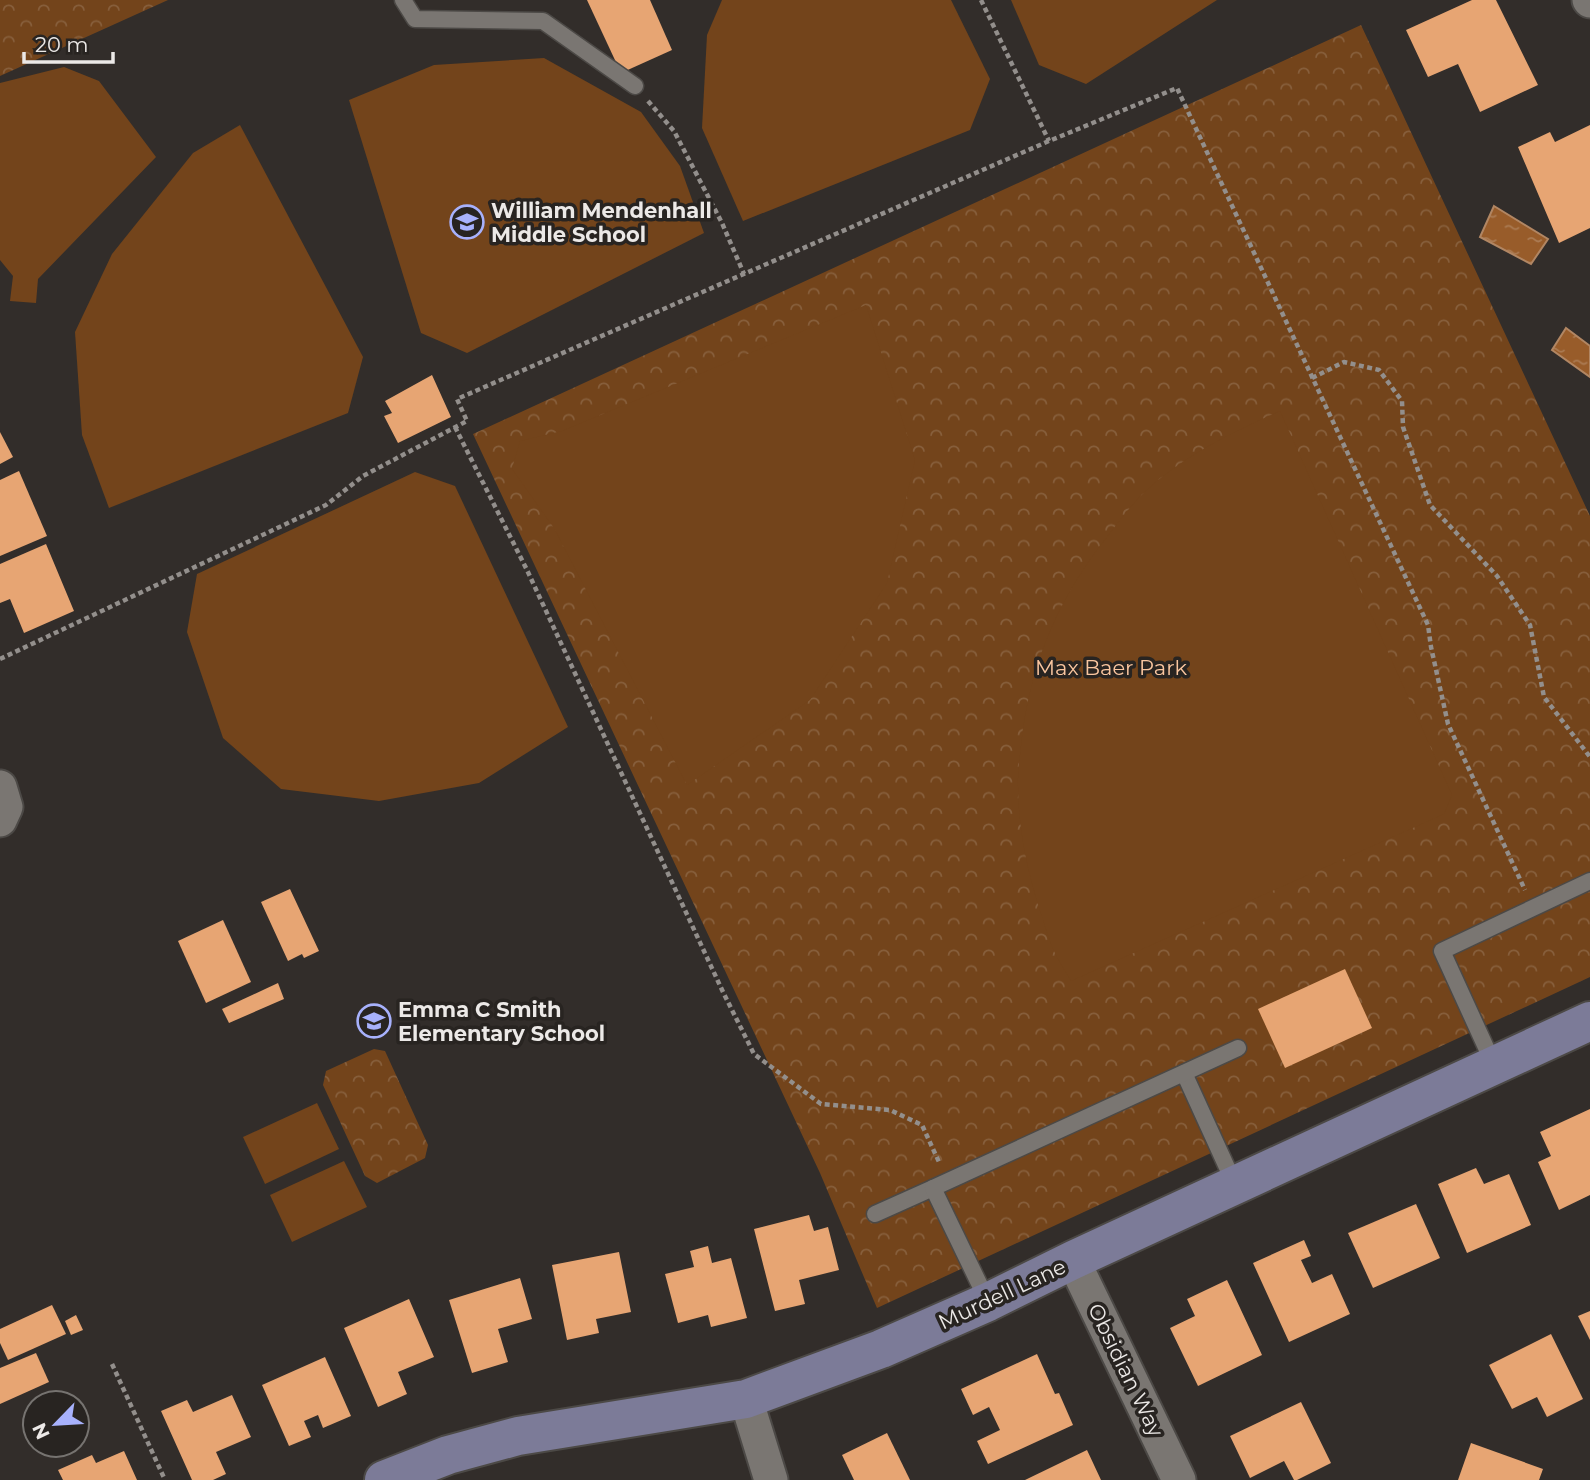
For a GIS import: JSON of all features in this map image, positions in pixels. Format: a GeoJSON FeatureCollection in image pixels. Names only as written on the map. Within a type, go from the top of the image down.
{"type":"FeatureCollection","features":[{"type":"Feature","properties":{"kind":"street"},"geometry":{"type":"LineString","coordinates":[[0,787],[6,807],[0,820]]}},
{"type":"Feature","properties":{"kind":"street","name":"Murdell Lane"},"geometry":{"type":"LineString","coordinates":[[384,1480],[448,1455],[519,1436],[746,1399],[881,1349],[988,1302],[1073,1260],[1590,1021]]}},
{"type":"Feature","properties":{"kind":"street","name":"Obsidian Way"},"geometry":{"type":"LineString","coordinates":[[1073,1260],[1179,1480]]}},
{"type":"Feature","properties":{"kind":"street"},"geometry":{"type":"LineString","coordinates":[[746,1399],[771,1480]]}},
{"type":"Feature","properties":{"kind":"lane"},"geometry":{"type":"LineString","coordinates":[[403,0],[415,19],[543,21],[635,86]]}},
{"type":"Feature","properties":{"kind":"lane"},"geometry":{"type":"LineString","coordinates":[[1494,1065],[1441,951],[1590,881]]}},
{"type":"Feature","properties":{"kind":"lane"},"geometry":{"type":"LineString","coordinates":[[875,1214],[1238,1048]]}},
{"type":"Feature","properties":{"kind":"lane"},"geometry":{"type":"LineString","coordinates":[[1184,1073],[1235,1185]]}},
{"type":"Feature","properties":{"kind":"lane"},"geometry":{"type":"LineString","coordinates":[[940,1184],[988,1302]]}},
{"type":"Feature","properties":{"kind":"path"},"geometry":{"type":"LineString","coordinates":[[981,0],[1049,141]]}},
{"type":"Feature","properties":{"kind":"path"},"geometry":{"type":"LineString","coordinates":[[635,86],[674,131],[722,223],[744,274]]}},
{"type":"Feature","properties":{"kind":"path"},"geometry":{"type":"LineString","coordinates":[[0,659],[326,505],[363,477],[467,421],[457,398],[1177,88],[1428,625],[1448,724],[1533,908]]}},
{"type":"Feature","properties":{"kind":"path"},"geometry":{"type":"LineString","coordinates":[[1312,378],[1344,362],[1379,370],[1402,401],[1403,427],[1430,505],[1497,576],[1530,625],[1544,698],[1590,757]]}},
{"type":"Feature","properties":{"kind":"path"},"geometry":{"type":"LineString","coordinates":[[455,427],[527,570],[754,1054],[821,1104],[890,1110],[922,1125],[940,1184]]}},
{"type":"Feature","properties":{"kind":"path"},"geometry":{"type":"LineString","coordinates":[[112,1364],[165,1480]]}},
{"type":"Feature","properties":{"kind":"green space"},"geometry":{"type":"Polygon","coordinates":[[[0,0],[168,0],[0,76],[0,0]]]}},
{"type":"Feature","properties":{"kind":"green space"},"geometry":{"type":"Polygon","coordinates":[[[722,0],[951,0],[990,79],[970,130],[743,221],[702,128],[707,35],[722,0]]]}},
{"type":"Feature","properties":{"kind":"green space"},"geometry":{"type":"Polygon","coordinates":[[[1011,0],[1217,0],[1086,84],[1039,65],[1011,0]]]}},
{"type":"Feature","properties":{"kind":"green space","name":"Max Baer Park"},"geometry":{"type":"Polygon","coordinates":[[[1361,25],[1590,516],[1590,977],[877,1308],[820,1173],[473,434],[1361,25]]]}},
{"type":"Feature","properties":{"kind":"green space"},"geometry":{"type":"Polygon","coordinates":[[[544,58],[641,112],[680,166],[704,233],[467,353],[421,333],[349,100],[434,65],[544,58]]]}},
{"type":"Feature","properties":{"kind":"green space"},"geometry":{"type":"Polygon","coordinates":[[[64,67],[99,81],[156,157],[38,279],[36,303],[10,301],[13,276],[0,260],[0,83],[64,67]]]}},
{"type":"Feature","properties":{"kind":"green space"},"geometry":{"type":"Polygon","coordinates":[[[240,125],[363,357],[348,413],[109,508],[82,435],[75,332],[112,254],[193,153],[240,125]]]}},
{"type":"Feature","properties":{"kind":"green space"},"geometry":{"type":"Polygon","coordinates":[[[866,305],[915,460],[887,583],[810,700],[687,785],[554,528],[512,469],[520,441],[562,431],[866,305]]]}},
{"type":"Feature","properties":{"kind":"green space"},"geometry":{"type":"Polygon","coordinates":[[[1280,411],[1452,795],[1444,814],[1071,981],[1051,945],[1036,898],[1027,864],[1019,813],[1018,774],[1025,718],[1037,665],[1046,640],[1069,592],[1084,569],[1141,495],[1195,454],[1280,411]]]}},
{"type":"Feature","properties":{"kind":"green space"},"geometry":{"type":"Polygon","coordinates":[[[415,472],[455,486],[568,727],[479,783],[379,801],[281,789],[223,738],[187,632],[197,574],[415,472]]]}},
{"type":"Feature","properties":{"kind":"green space"},"geometry":{"type":"Polygon","coordinates":[[[374,1049],[385,1051],[428,1145],[425,1158],[377,1183],[365,1176],[323,1085],[326,1071],[374,1049]]]}},
{"type":"Feature","properties":{"kind":"green space"},"geometry":{"type":"Polygon","coordinates":[[[317,1103],[339,1149],[265,1184],[243,1137],[317,1103]]]}},
{"type":"Feature","properties":{"kind":"green space"},"geometry":{"type":"Polygon","coordinates":[[[344,1161],[367,1207],[292,1242],[270,1195],[344,1161]]]}},
{"type":"Feature","properties":{"kind":"water"},"geometry":{"type":"Polygon","coordinates":[[[1494,206],[1548,239],[1531,264],[1480,237],[1494,206]]]}},
{"type":"Feature","properties":{"kind":"water"},"geometry":{"type":"Polygon","coordinates":[[[1566,328],[1590,346],[1590,377],[1552,350],[1566,328]]]}},
{"type":"Feature","properties":{"kind":"building"},"geometry":{"type":"Polygon","coordinates":[[[587,0],[650,0],[672,50],[621,73],[587,0]]]}},
{"type":"Feature","properties":{"kind":"building"},"geometry":{"type":"Polygon","coordinates":[[[1472,0],[1496,0],[1538,85],[1480,112],[1458,64],[1428,77],[1406,30],[1472,0]]]}},
{"type":"Feature","properties":{"kind":"building"},"geometry":{"type":"Polygon","coordinates":[[[1590,125],[1590,228],[1559,243],[1518,147],[1550,132],[1555,142],[1590,125]]]}},
{"type":"Feature","properties":{"kind":"building"},"geometry":{"type":"Polygon","coordinates":[[[432,375],[451,417],[398,443],[384,416],[392,413],[385,401],[432,375]]]}},
{"type":"Feature","properties":{"kind":"building"},"geometry":{"type":"Polygon","coordinates":[[[0,432],[13,457],[0,464],[0,432]]]}},
{"type":"Feature","properties":{"kind":"building"},"geometry":{"type":"Polygon","coordinates":[[[19,471],[47,536],[0,556],[0,480],[19,471]]]}},
{"type":"Feature","properties":{"kind":"building"},"geometry":{"type":"Polygon","coordinates":[[[46,544],[74,611],[24,633],[10,599],[0,603],[0,564],[46,544]]]}},
{"type":"Feature","properties":{"kind":"building"},"geometry":{"type":"Polygon","coordinates":[[[290,889],[319,951],[304,958],[302,954],[288,961],[261,902],[290,889]]]}},
{"type":"Feature","properties":{"kind":"building"},"geometry":{"type":"Polygon","coordinates":[[[223,920],[251,982],[206,1003],[178,941],[223,920]]]}},
{"type":"Feature","properties":{"kind":"building"},"geometry":{"type":"Polygon","coordinates":[[[1345,969],[1372,1028],[1285,1068],[1258,1009],[1345,969]]]}},
{"type":"Feature","properties":{"kind":"building"},"geometry":{"type":"Polygon","coordinates":[[[278,983],[284,999],[229,1023],[222,1009],[278,983]]]}},
{"type":"Feature","properties":{"kind":"building"},"geometry":{"type":"Polygon","coordinates":[[[1590,1109],[1590,1195],[1559,1210],[1538,1162],[1551,1156],[1540,1132],[1590,1109]]]}},
{"type":"Feature","properties":{"kind":"building"},"geometry":{"type":"Polygon","coordinates":[[[1476,1168],[1484,1184],[1509,1174],[1531,1225],[1467,1253],[1438,1184],[1476,1168]]]}},
{"type":"Feature","properties":{"kind":"building"},"geometry":{"type":"Polygon","coordinates":[[[1416,1204],[1440,1258],[1373,1288],[1348,1233],[1416,1204]]]}},
{"type":"Feature","properties":{"kind":"building"},"geometry":{"type":"Polygon","coordinates":[[[809,1215],[814,1231],[828,1227],[839,1270],[799,1280],[805,1304],[775,1311],[754,1229],[809,1215]]]}},
{"type":"Feature","properties":{"kind":"building"},"geometry":{"type":"Polygon","coordinates":[[[1304,1240],[1311,1256],[1301,1260],[1312,1283],[1332,1274],[1350,1314],[1289,1342],[1253,1263],[1304,1240]]]}},
{"type":"Feature","properties":{"kind":"building"},"geometry":{"type":"Polygon","coordinates":[[[708,1246],[712,1263],[731,1258],[747,1318],[711,1327],[708,1315],[678,1323],[665,1274],[694,1267],[690,1251],[708,1246]]]}},
{"type":"Feature","properties":{"kind":"building"},"geometry":{"type":"Polygon","coordinates":[[[619,1252],[631,1312],[596,1319],[599,1333],[567,1340],[552,1265],[619,1252]]]}},
{"type":"Feature","properties":{"kind":"building"},"geometry":{"type":"Polygon","coordinates":[[[520,1278],[532,1319],[498,1329],[508,1362],[472,1373],[449,1300],[520,1278]]]}},
{"type":"Feature","properties":{"kind":"building"},"geometry":{"type":"Polygon","coordinates":[[[1227,1280],[1262,1355],[1198,1386],[1170,1328],[1195,1316],[1187,1299],[1227,1280]]]}},
{"type":"Feature","properties":{"kind":"building"},"geometry":{"type":"Polygon","coordinates":[[[409,1299],[434,1357],[398,1372],[407,1394],[378,1407],[344,1328],[409,1299]]]}},
{"type":"Feature","properties":{"kind":"building"},"geometry":{"type":"Polygon","coordinates":[[[52,1305],[66,1334],[8,1360],[0,1343],[0,1329],[52,1305]]]}},
{"type":"Feature","properties":{"kind":"building"},"geometry":{"type":"Polygon","coordinates":[[[1590,1311],[1590,1340],[1578,1316],[1590,1311]]]}},
{"type":"Feature","properties":{"kind":"building"},"geometry":{"type":"Polygon","coordinates":[[[76,1315],[83,1330],[71,1335],[65,1321],[76,1315]]]}},
{"type":"Feature","properties":{"kind":"building"},"geometry":{"type":"Polygon","coordinates":[[[1551,1334],[1583,1399],[1547,1417],[1537,1397],[1512,1409],[1489,1365],[1551,1334]]]}},
{"type":"Feature","properties":{"kind":"building"},"geometry":{"type":"Polygon","coordinates":[[[36,1353],[49,1382],[33,1389],[21,1389],[21,1395],[0,1404],[0,1368],[36,1353]]]}},
{"type":"Feature","properties":{"kind":"building"},"geometry":{"type":"Polygon","coordinates":[[[1037,1354],[1073,1425],[988,1464],[977,1441],[1000,1430],[989,1407],[973,1415],[961,1389],[1037,1354]]]}},
{"type":"Feature","properties":{"kind":"building"},"geometry":{"type":"Polygon","coordinates":[[[325,1357],[351,1416],[323,1428],[318,1415],[304,1421],[311,1437],[289,1446],[262,1385],[325,1357]]]}},
{"type":"Feature","properties":{"kind":"building"},"geometry":{"type":"Polygon","coordinates":[[[232,1395],[251,1437],[216,1452],[226,1474],[213,1480],[192,1480],[161,1411],[187,1400],[193,1412],[232,1395]]]}},
{"type":"Feature","properties":{"kind":"building"},"geometry":{"type":"Polygon","coordinates":[[[1301,1402],[1331,1463],[1294,1480],[1284,1461],[1250,1478],[1230,1436],[1301,1402]]]}},
{"type":"Feature","properties":{"kind":"building"},"geometry":{"type":"Polygon","coordinates":[[[887,1433],[910,1480],[854,1480],[842,1455],[887,1433]]]}},
{"type":"Feature","properties":{"kind":"building"},"geometry":{"type":"Polygon","coordinates":[[[1471,1443],[1543,1469],[1539,1480],[1458,1480],[1471,1443]]]}},
{"type":"Feature","properties":{"kind":"building"},"geometry":{"type":"Polygon","coordinates":[[[1087,1450],[1101,1480],[1025,1480],[1087,1450]]]}},
{"type":"Feature","properties":{"kind":"building"},"geometry":{"type":"Polygon","coordinates":[[[124,1451],[137,1480],[63,1480],[58,1470],[83,1459],[91,1459],[92,1455],[96,1463],[124,1451]]]}},
{"type":"Feature","properties":{"kind":"place","name":"William Mendenhall Middle School"},"geometry":{"type":"Point","coordinates":[467,222]}},
{"type":"Feature","properties":{"kind":"place","name":"Emma C Smith Elementary School"},"geometry":{"type":"Point","coordinates":[374,1021]}}]}
